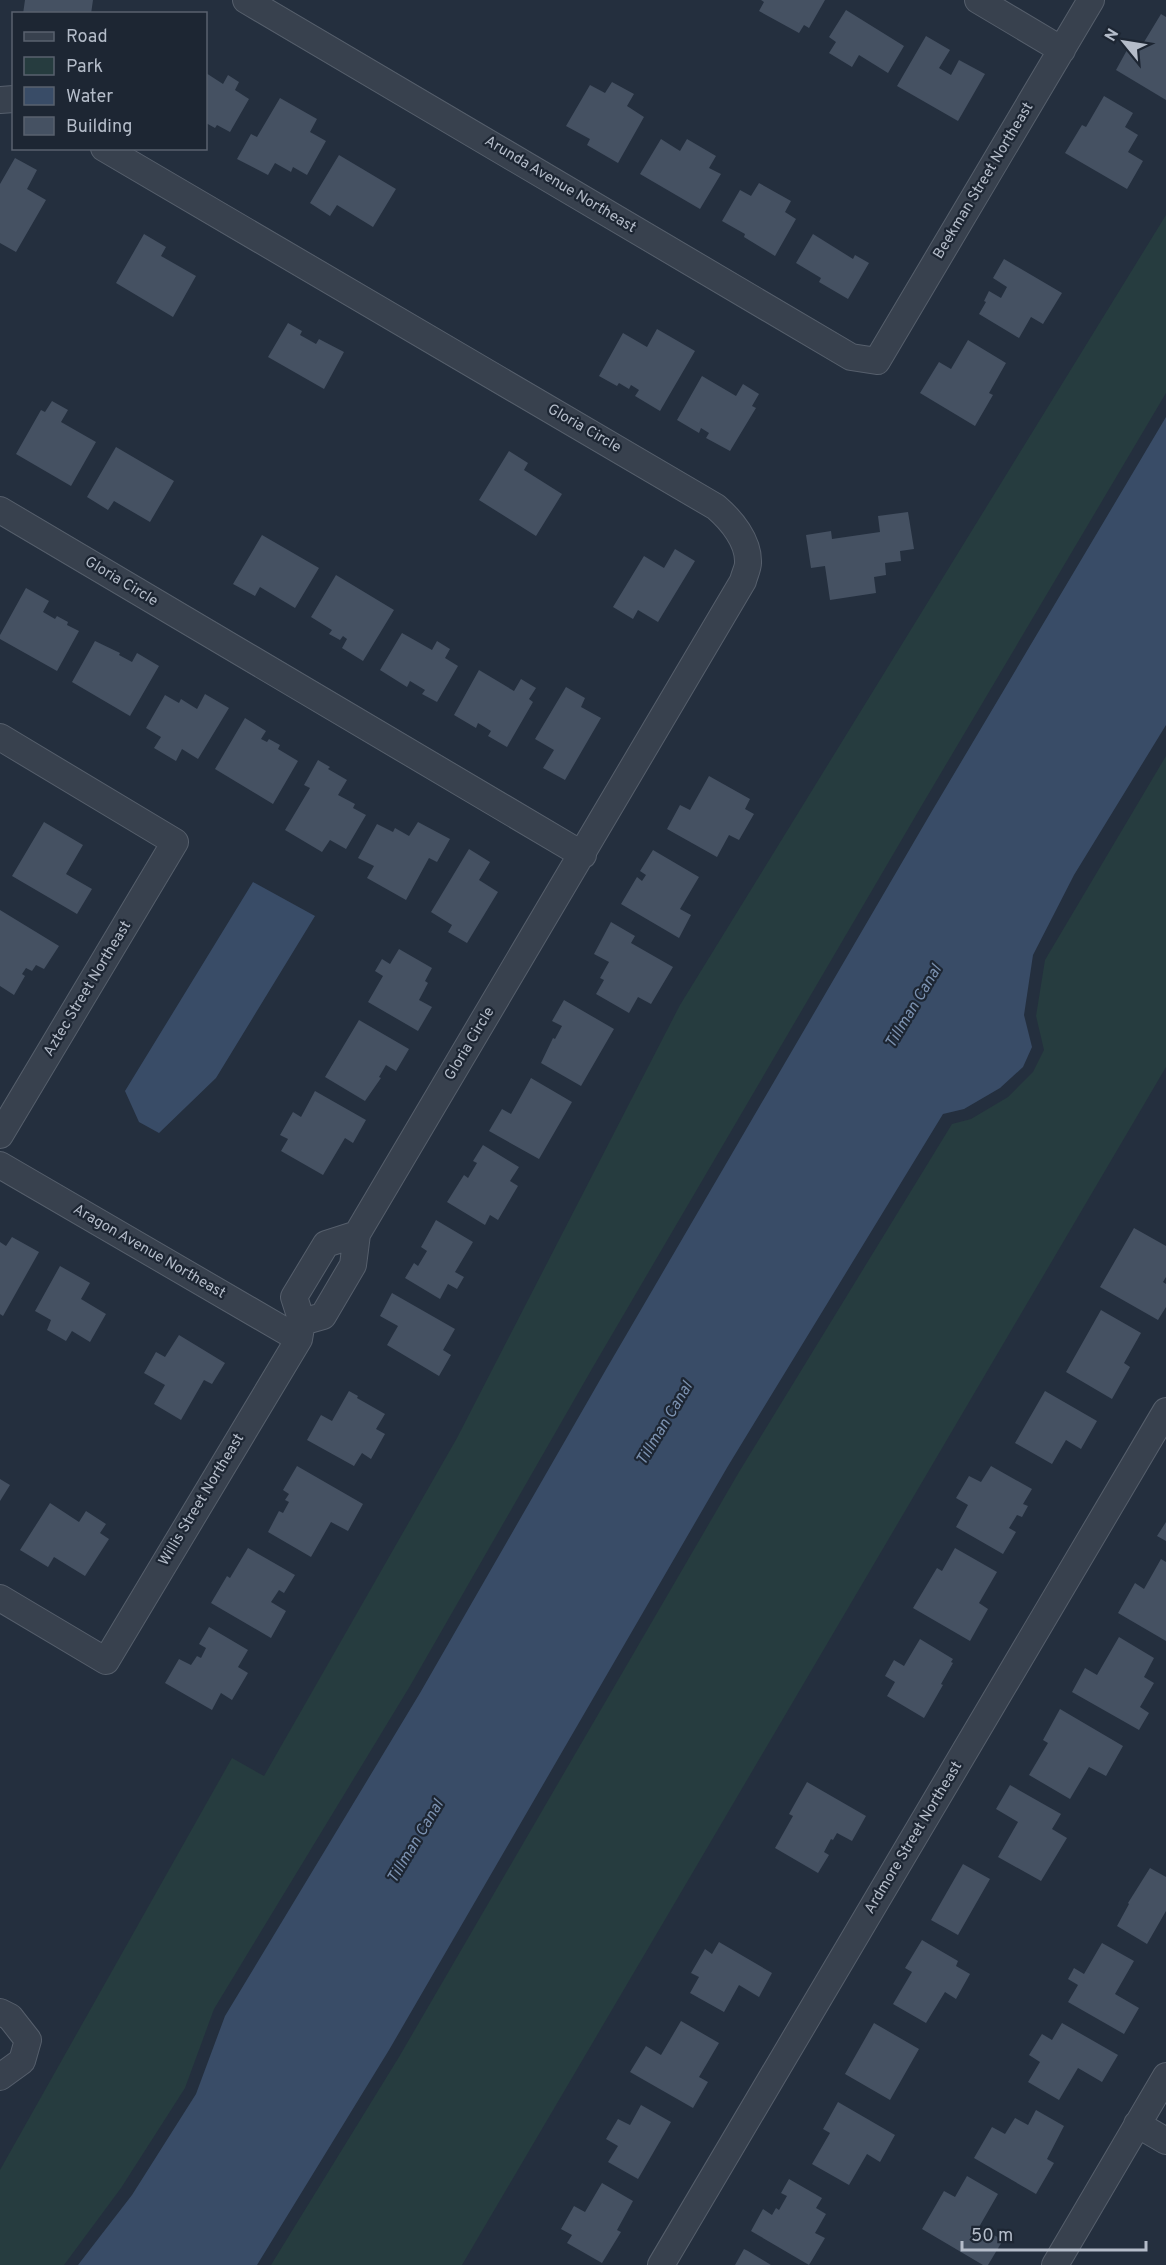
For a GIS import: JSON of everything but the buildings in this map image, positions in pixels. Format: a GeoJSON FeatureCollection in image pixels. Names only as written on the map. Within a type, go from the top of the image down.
{"type":"FeatureCollection","features":[{"type":"Feature","properties":{"kind":"street","name":"Arunda Avenue Northeast"},"geometry":{"type":"LineString","coordinates":[[246,0],[851,357],[877,361]]}},
{"type":"Feature","properties":{"kind":"street"},"geometry":{"type":"LineString","coordinates":[[978,0],[1062,50]]}},
{"type":"Feature","properties":{"kind":"street","name":"Beekman Street Northeast"},"geometry":{"type":"LineString","coordinates":[[877,361],[1091,0]]}},
{"type":"Feature","properties":{"kind":"street","name":"Gloria Circle"},"geometry":{"type":"LineString","coordinates":[[107,150],[716,507],[732,522],[744,544],[748,563],[743,581],[357,1234],[353,1265],[322,1316],[301,1330]]}},
{"type":"Feature","properties":{"kind":"street","name":"Gloria Circle"},"geometry":{"type":"LineString","coordinates":[[0,510],[583,855]]}},
{"type":"Feature","properties":{"kind":"street","name":"Aztec Street Northeast"},"geometry":{"type":"LineString","coordinates":[[0,737],[175,842],[0,1135]]}},
{"type":"Feature","properties":{"kind":"street","name":"Aragon Avenue Northeast"},"geometry":{"type":"LineString","coordinates":[[0,1165],[301,1330]]}},
{"type":"Feature","properties":{"kind":"street"},"geometry":{"type":"LineString","coordinates":[[301,1330],[294,1297],[327,1244],[357,1234]]}},
{"type":"Feature","properties":{"kind":"street","name":"Willis Street Northeast"},"geometry":{"type":"LineString","coordinates":[[0,1598],[106,1661],[301,1330]]}},
{"type":"Feature","properties":{"kind":"street","name":"Ardmore Street Northeast"},"geometry":{"type":"LineString","coordinates":[[661,2265],[1166,1411]]}},
{"type":"Feature","properties":{"kind":"street"},"geometry":{"type":"LineString","coordinates":[[0,2012],[10,2017],[28,2040],[22,2061],[0,2077]]}},
{"type":"Feature","properties":{"kind":"street"},"geometry":{"type":"LineString","coordinates":[[1054,2265],[1166,2076]]}},
{"type":"Feature","properties":{"kind":"street"},"geometry":{"type":"LineString","coordinates":[[1137,2124],[1166,2141]]}},
{"type":"Feature","properties":{"kind":"green space"},"geometry":{"type":"Polygon","coordinates":[[[1166,215],[1166,393],[593,1367],[410,1686],[214,2009],[185,2088],[121,2188],[64,2265],[0,2265],[0,2170],[232,1758],[264,1776],[457,1438],[680,1005],[1166,215]]]}},
{"type":"Feature","properties":{"kind":"green space"},"geometry":{"type":"Polygon","coordinates":[[[1166,756],[1166,1067],[462,2265],[271,2265],[399,2057],[739,1472],[952,1124],[971,1119],[1008,1097],[1033,1072],[1044,1050],[1036,1016],[1045,960],[1166,756]]]}},
{"type":"Feature","properties":{"kind":"water","name":"Tillman Canal"},"geometry":{"type":"Polygon","coordinates":[[[1166,417],[1166,725],[1074,875],[1033,955],[1024,1015],[1032,1047],[1023,1067],[1000,1088],[964,1109],[943,1114],[728,1466],[389,2050],[257,2265],[78,2265],[132,2195],[196,2094],[225,2016],[420,1693],[932,811],[1166,417]]]}},
{"type":"Feature","properties":{"kind":"water"},"geometry":{"type":"Polygon","coordinates":[[[253,882],[315,916],[216,1078],[159,1133],[139,1122],[125,1091],[253,882]]]}}]}
